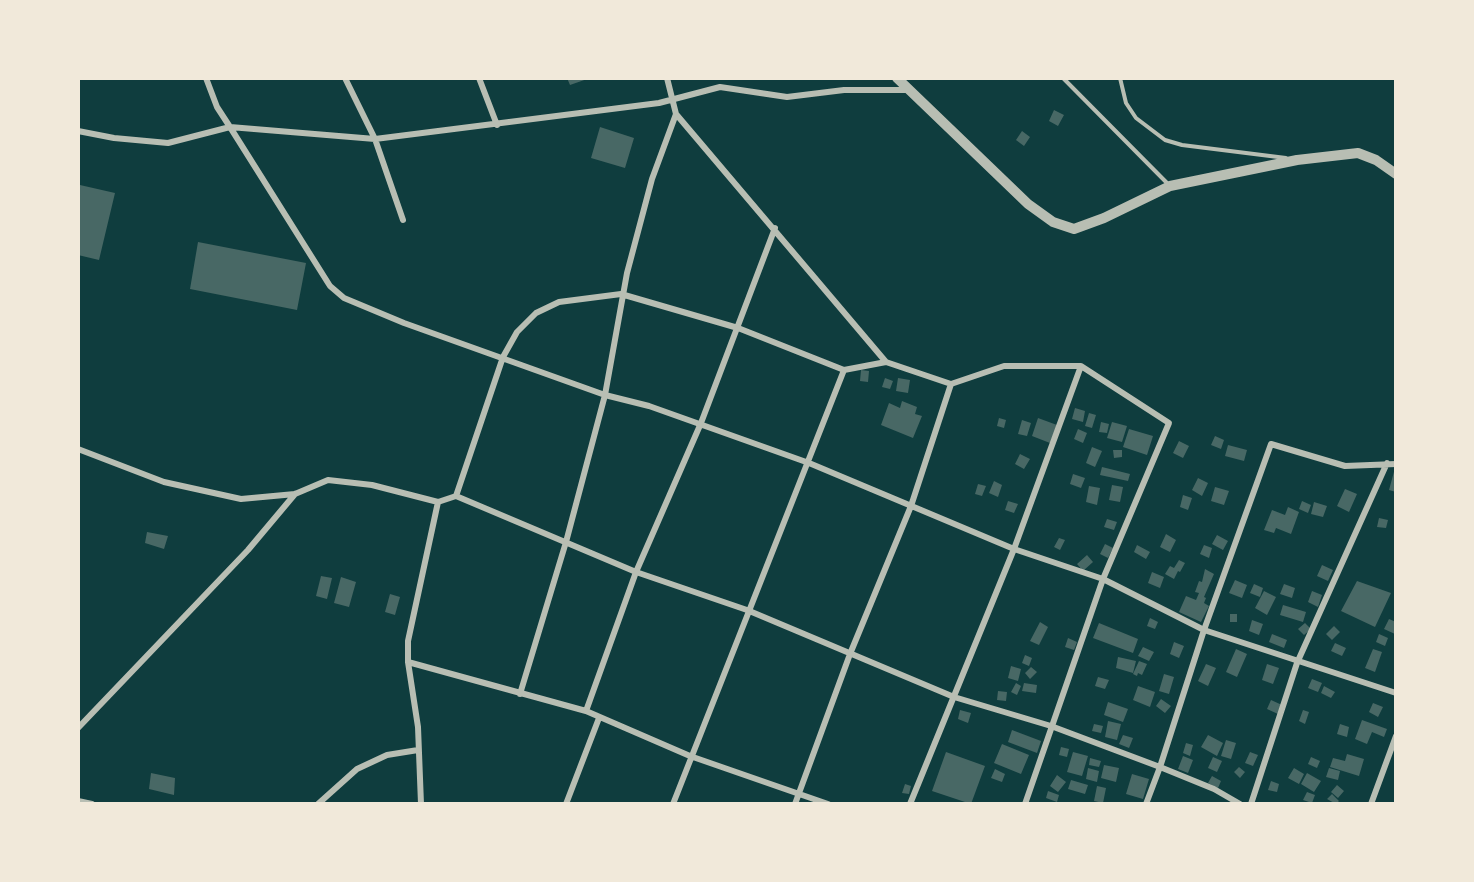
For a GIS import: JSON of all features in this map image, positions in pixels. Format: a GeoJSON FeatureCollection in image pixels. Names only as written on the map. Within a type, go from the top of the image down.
{"type":"FeatureCollection","features":[{"type":"Feature","properties":{"kind":"street"},"geometry":{"type":"LineString","coordinates":[[206,78],[217,107],[230,128],[330,286],[344,298],[404,323],[605,395],[701,423],[809,463],[1014,549],[1103,579],[1204,630],[1297,663],[1396,693]]}},
{"type":"Feature","properties":{"kind":"street"},"geometry":{"type":"LineString","coordinates":[[345,78],[375,139],[403,220]]}},
{"type":"Feature","properties":{"kind":"street"},"geometry":{"type":"LineString","coordinates":[[479,78],[497,125]]}},
{"type":"Feature","properties":{"kind":"street"},"geometry":{"type":"LineString","coordinates":[[667,78],[676,114],[775,228],[886,362]]}},
{"type":"Feature","properties":{"kind":"street"},"geometry":{"type":"LineString","coordinates":[[897,78],[988,168],[1053,222],[1074,229],[1104,218],[1170,186],[1297,160],[1358,153],[1376,160],[1396,174]]}},
{"type":"Feature","properties":{"kind":"street"},"geometry":{"type":"LineString","coordinates":[[78,131],[114,138],[168,143],[230,128],[375,139],[497,125],[673,99],[706,88],[720,87],[788,97],[844,90],[909,90]]}},
{"type":"Feature","properties":{"kind":"street"},"geometry":{"type":"LineString","coordinates":[[520,694],[566,542],[605,395],[621,294],[652,179],[676,114]]}},
{"type":"Feature","properties":{"kind":"street"},"geometry":{"type":"LineString","coordinates":[[586,711],[636,572],[701,423],[775,228]]}},
{"type":"Feature","properties":{"kind":"street"},"geometry":{"type":"LineString","coordinates":[[456,496],[503,357],[517,332],[536,313],[559,302],[621,294],[738,328],[844,370],[886,362],[951,384],[1004,366],[1082,366],[1169,423],[1103,579],[1025,804]]}},
{"type":"Feature","properties":{"kind":"street"},"geometry":{"type":"LineString","coordinates":[[910,804],[1014,549],[1082,366]]}},
{"type":"Feature","properties":{"kind":"street"},"geometry":{"type":"LineString","coordinates":[[673,804],[747,610],[809,463],[819,430],[844,370]]}},
{"type":"Feature","properties":{"kind":"street"},"geometry":{"type":"LineString","coordinates":[[795,804],[850,654],[911,506],[951,384]]}},
{"type":"Feature","properties":{"kind":"street"},"geometry":{"type":"LineString","coordinates":[[1146,804],[1204,630],[1271,444],[1345,466],[1396,464]]}},
{"type":"Feature","properties":{"kind":"street"},"geometry":{"type":"LineString","coordinates":[[78,449],[164,482],[241,499],[295,494],[328,480],[372,485],[438,502],[456,496],[636,572],[747,610],[954,697],[1051,726],[1160,767],[1214,789],[1240,804]]}},
{"type":"Feature","properties":{"kind":"street"},"geometry":{"type":"LineString","coordinates":[[1251,804],[1297,663],[1387,463]]}},
{"type":"Feature","properties":{"kind":"street"},"geometry":{"type":"LineString","coordinates":[[78,728],[248,550],[295,494]]}},
{"type":"Feature","properties":{"kind":"street"},"geometry":{"type":"LineString","coordinates":[[421,804],[418,727],[408,662],[408,640],[438,502]]}},
{"type":"Feature","properties":{"kind":"street"},"geometry":{"type":"LineString","coordinates":[[408,662],[586,711],[690,756],[828,804]]}},
{"type":"Feature","properties":{"kind":"street"},"geometry":{"type":"LineString","coordinates":[[566,804],[599,718]]}},
{"type":"Feature","properties":{"kind":"street"},"geometry":{"type":"LineString","coordinates":[[1371,804],[1396,736]]}},
{"type":"Feature","properties":{"kind":"street"},"geometry":{"type":"LineString","coordinates":[[318,804],[357,769],[387,755],[418,750]]}},
{"type":"Feature","properties":{"kind":"street"},"geometry":{"type":"LineString","coordinates":[[78,801],[92,804]]}},
{"type":"Feature","properties":{"kind":"lane"},"geometry":{"type":"LineString","coordinates":[[1063,78],[1170,186]]}},
{"type":"Feature","properties":{"kind":"lane"},"geometry":{"type":"LineString","coordinates":[[1120,78],[1126,103],[1136,118],[1165,140],[1182,145],[1297,160]]}},
{"type":"Feature","properties":{"kind":"building"},"geometry":{"type":"Polygon","coordinates":[[[567,78],[590,78],[570,85],[567,78]]]}},
{"type":"Feature","properties":{"kind":"building"},"geometry":{"type":"Polygon","coordinates":[[[1054,110],[1064,115],[1058,126],[1049,121],[1054,110]]]}},
{"type":"Feature","properties":{"kind":"building"},"geometry":{"type":"Polygon","coordinates":[[[600,127],[634,138],[625,168],[591,158],[600,127]]]}},
{"type":"Feature","properties":{"kind":"building"},"geometry":{"type":"Polygon","coordinates":[[[1022,131],[1030,137],[1024,146],[1016,140],[1022,131]]]}},
{"type":"Feature","properties":{"kind":"building"},"geometry":{"type":"Polygon","coordinates":[[[80,185],[115,193],[99,260],[78,255],[80,185]]]}},
{"type":"Feature","properties":{"kind":"building"},"geometry":{"type":"Polygon","coordinates":[[[198,242],[306,263],[297,310],[190,289],[198,242]]]}},
{"type":"Feature","properties":{"kind":"building"},"geometry":{"type":"Polygon","coordinates":[[[861,370],[869,371],[868,382],[860,381],[861,370]]]}},
{"type":"Feature","properties":{"kind":"building"},"geometry":{"type":"Polygon","coordinates":[[[885,378],[893,381],[890,389],[882,387],[885,378]]]}},
{"type":"Feature","properties":{"kind":"building"},"geometry":{"type":"Polygon","coordinates":[[[898,378],[910,380],[908,393],[896,391],[898,378]]]}},
{"type":"Feature","properties":{"kind":"building"},"geometry":{"type":"Polygon","coordinates":[[[902,401],[917,407],[915,414],[922,416],[913,438],[881,425],[889,403],[900,408],[902,401]]]}},
{"type":"Feature","properties":{"kind":"building"},"geometry":{"type":"Polygon","coordinates":[[[1075,408],[1085,411],[1083,422],[1072,419],[1075,408]]]}},
{"type":"Feature","properties":{"kind":"building"},"geometry":{"type":"Polygon","coordinates":[[[1089,413],[1096,415],[1092,428],[1085,426],[1089,413]]]}},
{"type":"Feature","properties":{"kind":"building"},"geometry":{"type":"Polygon","coordinates":[[[999,418],[1006,420],[1004,428],[997,426],[999,418]]]}},
{"type":"Feature","properties":{"kind":"building"},"geometry":{"type":"Polygon","coordinates":[[[1038,418],[1057,425],[1050,443],[1032,436],[1038,418]]]}},
{"type":"Feature","properties":{"kind":"building"},"geometry":{"type":"Polygon","coordinates":[[[1022,420],[1031,423],[1027,436],[1018,434],[1022,420]]]}},
{"type":"Feature","properties":{"kind":"building"},"geometry":{"type":"Polygon","coordinates":[[[1101,422],[1109,424],[1107,433],[1099,432],[1101,422]]]}},
{"type":"Feature","properties":{"kind":"building"},"geometry":{"type":"Polygon","coordinates":[[[1112,422],[1127,426],[1122,442],[1107,438],[1112,422]]]}},
{"type":"Feature","properties":{"kind":"building"},"geometry":{"type":"Polygon","coordinates":[[[1078,429],[1087,433],[1083,443],[1074,439],[1078,429]]]}},
{"type":"Feature","properties":{"kind":"building"},"geometry":{"type":"Polygon","coordinates":[[[1129,429],[1153,436],[1147,455],[1123,447],[1129,429]]]}},
{"type":"Feature","properties":{"kind":"building"},"geometry":{"type":"Polygon","coordinates":[[[1215,436],[1224,440],[1221,449],[1211,445],[1215,436]]]}},
{"type":"Feature","properties":{"kind":"building"},"geometry":{"type":"Polygon","coordinates":[[[1179,441],[1189,446],[1183,458],[1173,453],[1179,441]]]}},
{"type":"Feature","properties":{"kind":"building"},"geometry":{"type":"Polygon","coordinates":[[[1228,445],[1247,450],[1244,461],[1225,456],[1228,445]]]}},
{"type":"Feature","properties":{"kind":"building"},"geometry":{"type":"Polygon","coordinates":[[[1092,447],[1102,451],[1095,467],[1086,463],[1092,447]]]}},
{"type":"Feature","properties":{"kind":"building"},"geometry":{"type":"Polygon","coordinates":[[[1113,450],[1122,450],[1122,457],[1114,458],[1113,450]]]}},
{"type":"Feature","properties":{"kind":"building"},"geometry":{"type":"Polygon","coordinates":[[[1020,454],[1030,459],[1024,469],[1015,464],[1020,454]]]}},
{"type":"Feature","properties":{"kind":"building"},"geometry":{"type":"Polygon","coordinates":[[[1102,467],[1130,474],[1128,481],[1100,475],[1102,467]]]}},
{"type":"Feature","properties":{"kind":"building"},"geometry":{"type":"Polygon","coordinates":[[[1396,468],[1396,492],[1389,490],[1396,468]]]}},
{"type":"Feature","properties":{"kind":"building"},"geometry":{"type":"Polygon","coordinates":[[[1073,474],[1085,478],[1081,488],[1070,484],[1073,474]]]}},
{"type":"Feature","properties":{"kind":"building"},"geometry":{"type":"Polygon","coordinates":[[[1198,478],[1208,483],[1202,496],[1192,490],[1198,478]]]}},
{"type":"Feature","properties":{"kind":"building"},"geometry":{"type":"Polygon","coordinates":[[[994,481],[1002,485],[998,497],[989,493],[994,481]]]}},
{"type":"Feature","properties":{"kind":"building"},"geometry":{"type":"Polygon","coordinates":[[[978,484],[986,486],[982,496],[975,494],[978,484]]]}},
{"type":"Feature","properties":{"kind":"building"},"geometry":{"type":"Polygon","coordinates":[[[1112,485],[1123,487],[1120,502],[1109,500],[1112,485]]]}},
{"type":"Feature","properties":{"kind":"building"},"geometry":{"type":"Polygon","coordinates":[[[1089,486],[1100,488],[1097,505],[1086,502],[1089,486]]]}},
{"type":"Feature","properties":{"kind":"building"},"geometry":{"type":"Polygon","coordinates":[[[1215,487],[1229,491],[1224,505],[1211,501],[1215,487]]]}},
{"type":"Feature","properties":{"kind":"building"},"geometry":{"type":"Polygon","coordinates":[[[1345,489],[1357,494],[1349,512],[1337,506],[1345,489]]]}},
{"type":"Feature","properties":{"kind":"building"},"geometry":{"type":"Polygon","coordinates":[[[1183,495],[1192,498],[1188,510],[1180,507],[1183,495]]]}},
{"type":"Feature","properties":{"kind":"building"},"geometry":{"type":"Polygon","coordinates":[[[1008,501],[1018,504],[1014,513],[1005,510],[1008,501]]]}},
{"type":"Feature","properties":{"kind":"building"},"geometry":{"type":"Polygon","coordinates":[[[1302,501],[1311,505],[1308,513],[1299,509],[1302,501]]]}},
{"type":"Feature","properties":{"kind":"building"},"geometry":{"type":"Polygon","coordinates":[[[1314,502],[1327,506],[1323,517],[1311,514],[1314,502]]]}},
{"type":"Feature","properties":{"kind":"building"},"geometry":{"type":"Polygon","coordinates":[[[1288,507],[1299,512],[1291,534],[1276,528],[1274,533],[1264,530],[1272,510],[1285,515],[1288,507]]]}},
{"type":"Feature","properties":{"kind":"building"},"geometry":{"type":"Polygon","coordinates":[[[1379,518],[1388,520],[1386,528],[1377,527],[1379,518]]]}},
{"type":"Feature","properties":{"kind":"building"},"geometry":{"type":"Polygon","coordinates":[[[1107,519],[1117,522],[1114,530],[1104,527],[1107,519]]]}},
{"type":"Feature","properties":{"kind":"building"},"geometry":{"type":"Polygon","coordinates":[[[147,532],[168,536],[164,549],[145,543],[147,532]]]}},
{"type":"Feature","properties":{"kind":"building"},"geometry":{"type":"Polygon","coordinates":[[[1166,534],[1176,540],[1170,552],[1160,547],[1166,534]]]}},
{"type":"Feature","properties":{"kind":"building"},"geometry":{"type":"Polygon","coordinates":[[[1217,535],[1228,541],[1223,550],[1212,544],[1217,535]]]}},
{"type":"Feature","properties":{"kind":"building"},"geometry":{"type":"Polygon","coordinates":[[[1059,538],[1065,540],[1060,550],[1054,547],[1059,538]]]}},
{"type":"Feature","properties":{"kind":"building"},"geometry":{"type":"Polygon","coordinates":[[[1105,544],[1113,548],[1108,558],[1100,554],[1105,544]]]}},
{"type":"Feature","properties":{"kind":"building"},"geometry":{"type":"Polygon","coordinates":[[[1137,545],[1150,552],[1146,559],[1134,552],[1137,545]]]}},
{"type":"Feature","properties":{"kind":"building"},"geometry":{"type":"Polygon","coordinates":[[[1204,545],[1212,548],[1209,558],[1200,554],[1204,545]]]}},
{"type":"Feature","properties":{"kind":"building"},"geometry":{"type":"Polygon","coordinates":[[[1087,555],[1093,562],[1083,571],[1077,564],[1087,555]]]}},
{"type":"Feature","properties":{"kind":"building"},"geometry":{"type":"Polygon","coordinates":[[[1179,560],[1185,563],[1174,579],[1165,574],[1170,566],[1174,568],[1179,560]]]}},
{"type":"Feature","properties":{"kind":"building"},"geometry":{"type":"Polygon","coordinates":[[[1322,565],[1333,570],[1328,581],[1317,576],[1322,565]]]}},
{"type":"Feature","properties":{"kind":"building"},"geometry":{"type":"Polygon","coordinates":[[[1205,569],[1214,574],[1204,597],[1206,598],[1204,603],[1209,606],[1201,622],[1179,612],[1186,596],[1196,600],[1199,593],[1195,592],[1199,581],[1202,582],[1205,569]]]}},
{"type":"Feature","properties":{"kind":"building"},"geometry":{"type":"Polygon","coordinates":[[[1152,572],[1164,577],[1160,588],[1148,583],[1152,572]]]}},
{"type":"Feature","properties":{"kind":"building"},"geometry":{"type":"Polygon","coordinates":[[[321,576],[332,578],[327,599],[316,596],[321,576]]]}},
{"type":"Feature","properties":{"kind":"building"},"geometry":{"type":"Polygon","coordinates":[[[341,577],[356,582],[349,607],[334,603],[341,577]]]}},
{"type":"Feature","properties":{"kind":"building"},"geometry":{"type":"Polygon","coordinates":[[[1235,580],[1247,585],[1242,598],[1229,593],[1235,580]]]}},
{"type":"Feature","properties":{"kind":"building"},"geometry":{"type":"Polygon","coordinates":[[[1357,581],[1391,593],[1375,627],[1341,611],[1357,581]]]}},
{"type":"Feature","properties":{"kind":"building"},"geometry":{"type":"Polygon","coordinates":[[[1254,584],[1263,588],[1260,597],[1250,593],[1254,584]]]}},
{"type":"Feature","properties":{"kind":"building"},"geometry":{"type":"Polygon","coordinates":[[[1284,584],[1295,588],[1292,598],[1280,594],[1284,584]]]}},
{"type":"Feature","properties":{"kind":"building"},"geometry":{"type":"Polygon","coordinates":[[[1264,591],[1276,597],[1267,615],[1255,608],[1264,591]]]}},
{"type":"Feature","properties":{"kind":"building"},"geometry":{"type":"Polygon","coordinates":[[[1312,591],[1322,595],[1318,607],[1308,602],[1312,591]]]}},
{"type":"Feature","properties":{"kind":"building"},"geometry":{"type":"Polygon","coordinates":[[[390,594],[400,597],[395,615],[385,612],[390,594]]]}},
{"type":"Feature","properties":{"kind":"building"},"geometry":{"type":"Polygon","coordinates":[[[1283,605],[1306,612],[1303,622],[1280,615],[1283,605]]]}},
{"type":"Feature","properties":{"kind":"building"},"geometry":{"type":"Polygon","coordinates":[[[1230,614],[1237,614],[1237,622],[1230,622],[1230,614]]]}},
{"type":"Feature","properties":{"kind":"building"},"geometry":{"type":"Polygon","coordinates":[[[1150,618],[1158,622],[1155,629],[1147,626],[1150,618]]]}},
{"type":"Feature","properties":{"kind":"building"},"geometry":{"type":"Polygon","coordinates":[[[1389,619],[1396,622],[1395,634],[1384,629],[1389,619]]]}},
{"type":"Feature","properties":{"kind":"building"},"geometry":{"type":"Polygon","coordinates":[[[1252,620],[1263,624],[1259,635],[1249,631],[1252,620]]]}},
{"type":"Feature","properties":{"kind":"building"},"geometry":{"type":"Polygon","coordinates":[[[1040,622],[1048,627],[1039,645],[1030,641],[1040,622]]]}},
{"type":"Feature","properties":{"kind":"building"},"geometry":{"type":"Polygon","coordinates":[[[1099,623],[1138,639],[1133,653],[1093,638],[1099,623]]]}},
{"type":"Feature","properties":{"kind":"building"},"geometry":{"type":"Polygon","coordinates":[[[1305,623],[1311,629],[1304,635],[1298,629],[1305,623]]]}},
{"type":"Feature","properties":{"kind":"building"},"geometry":{"type":"Polygon","coordinates":[[[1334,626],[1340,632],[1332,640],[1326,634],[1334,626]]]}},
{"type":"Feature","properties":{"kind":"building"},"geometry":{"type":"Polygon","coordinates":[[[1272,634],[1287,640],[1284,648],[1269,642],[1272,634]]]}},
{"type":"Feature","properties":{"kind":"building"},"geometry":{"type":"Polygon","coordinates":[[[1379,634],[1388,638],[1385,646],[1376,642],[1379,634]]]}},
{"type":"Feature","properties":{"kind":"building"},"geometry":{"type":"Polygon","coordinates":[[[1068,638],[1077,642],[1074,650],[1065,647],[1068,638]]]}},
{"type":"Feature","properties":{"kind":"building"},"geometry":{"type":"Polygon","coordinates":[[[1174,642],[1184,646],[1179,658],[1170,654],[1174,642]]]}},
{"type":"Feature","properties":{"kind":"building"},"geometry":{"type":"Polygon","coordinates":[[[1335,643],[1346,648],[1342,656],[1331,651],[1335,643]]]}},
{"type":"Feature","properties":{"kind":"building"},"geometry":{"type":"Polygon","coordinates":[[[1143,647],[1154,652],[1149,661],[1138,656],[1143,647]]]}},
{"type":"Feature","properties":{"kind":"building"},"geometry":{"type":"Polygon","coordinates":[[[1236,649],[1247,654],[1237,677],[1226,672],[1236,649]]]}},
{"type":"Feature","properties":{"kind":"building"},"geometry":{"type":"Polygon","coordinates":[[[1373,649],[1382,652],[1375,672],[1365,668],[1373,649]]]}},
{"type":"Feature","properties":{"kind":"building"},"geometry":{"type":"Polygon","coordinates":[[[1025,655],[1032,658],[1029,666],[1022,663],[1025,655]]]}},
{"type":"Feature","properties":{"kind":"building"},"geometry":{"type":"Polygon","coordinates":[[[1118,657],[1136,661],[1133,673],[1116,668],[1118,657]]]}},
{"type":"Feature","properties":{"kind":"building"},"geometry":{"type":"Polygon","coordinates":[[[1139,661],[1147,664],[1142,675],[1138,673],[1137,676],[1133,674],[1139,661]]]}},
{"type":"Feature","properties":{"kind":"building"},"geometry":{"type":"Polygon","coordinates":[[[1206,664],[1216,668],[1208,686],[1198,681],[1206,664]]]}},
{"type":"Feature","properties":{"kind":"building"},"geometry":{"type":"Polygon","coordinates":[[[1267,664],[1279,668],[1273,684],[1262,680],[1267,664]]]}},
{"type":"Feature","properties":{"kind":"building"},"geometry":{"type":"Polygon","coordinates":[[[1011,666],[1021,669],[1018,681],[1008,678],[1011,666]]]}},
{"type":"Feature","properties":{"kind":"building"},"geometry":{"type":"Polygon","coordinates":[[[1031,667],[1037,672],[1030,679],[1025,673],[1031,667]]]}},
{"type":"Feature","properties":{"kind":"building"},"geometry":{"type":"Polygon","coordinates":[[[1164,674],[1174,677],[1169,694],[1159,691],[1164,674]]]}},
{"type":"Feature","properties":{"kind":"building"},"geometry":{"type":"Polygon","coordinates":[[[1098,677],[1109,680],[1105,689],[1095,686],[1098,677]]]}},
{"type":"Feature","properties":{"kind":"building"},"geometry":{"type":"Polygon","coordinates":[[[1312,679],[1322,683],[1318,692],[1308,688],[1312,679]]]}},
{"type":"Feature","properties":{"kind":"building"},"geometry":{"type":"Polygon","coordinates":[[[1016,683],[1021,686],[1017,695],[1011,692],[1016,683]]]}},
{"type":"Feature","properties":{"kind":"building"},"geometry":{"type":"Polygon","coordinates":[[[1024,683],[1037,685],[1036,693],[1022,691],[1024,683]]]}},
{"type":"Feature","properties":{"kind":"building"},"geometry":{"type":"Polygon","coordinates":[[[1138,686],[1155,692],[1150,707],[1133,700],[1138,686]]]}},
{"type":"Feature","properties":{"kind":"building"},"geometry":{"type":"Polygon","coordinates":[[[1324,686],[1335,692],[1331,698],[1321,693],[1324,686]]]}},
{"type":"Feature","properties":{"kind":"building"},"geometry":{"type":"Polygon","coordinates":[[[998,691],[1007,692],[1006,701],[997,700],[998,691]]]}},
{"type":"Feature","properties":{"kind":"building"},"geometry":{"type":"Polygon","coordinates":[[[1161,699],[1171,706],[1165,713],[1156,706],[1161,699]]]}},
{"type":"Feature","properties":{"kind":"building"},"geometry":{"type":"Polygon","coordinates":[[[1271,700],[1282,705],[1278,714],[1267,709],[1271,700]]]}},
{"type":"Feature","properties":{"kind":"building"},"geometry":{"type":"Polygon","coordinates":[[[1108,702],[1128,709],[1123,722],[1104,715],[1108,702]]]}},
{"type":"Feature","properties":{"kind":"building"},"geometry":{"type":"Polygon","coordinates":[[[1373,703],[1383,707],[1378,717],[1369,712],[1373,703]]]}},
{"type":"Feature","properties":{"kind":"building"},"geometry":{"type":"Polygon","coordinates":[[[960,710],[971,713],[968,723],[958,719],[960,710]]]}},
{"type":"Feature","properties":{"kind":"building"},"geometry":{"type":"Polygon","coordinates":[[[1303,710],[1309,712],[1305,724],[1299,721],[1303,710]]]}},
{"type":"Feature","properties":{"kind":"building"},"geometry":{"type":"Polygon","coordinates":[[[1362,720],[1387,729],[1384,737],[1372,732],[1367,744],[1355,739],[1362,720]]]}},
{"type":"Feature","properties":{"kind":"building"},"geometry":{"type":"Polygon","coordinates":[[[1108,721],[1121,724],[1117,740],[1105,737],[1108,721]]]}},
{"type":"Feature","properties":{"kind":"building"},"geometry":{"type":"Polygon","coordinates":[[[1094,724],[1103,726],[1101,733],[1092,731],[1094,724]]]}},
{"type":"Feature","properties":{"kind":"building"},"geometry":{"type":"Polygon","coordinates":[[[1340,724],[1349,727],[1347,737],[1337,734],[1340,724]]]}},
{"type":"Feature","properties":{"kind":"building"},"geometry":{"type":"Polygon","coordinates":[[[1012,730],[1041,741],[1037,753],[1008,742],[1012,730]]]}},
{"type":"Feature","properties":{"kind":"building"},"geometry":{"type":"Polygon","coordinates":[[[1123,735],[1133,738],[1129,748],[1119,744],[1123,735]]]}},
{"type":"Feature","properties":{"kind":"building"},"geometry":{"type":"Polygon","coordinates":[[[1208,735],[1223,743],[1217,756],[1201,747],[1208,735]]]}},
{"type":"Feature","properties":{"kind":"building"},"geometry":{"type":"Polygon","coordinates":[[[1226,740],[1236,743],[1231,759],[1221,756],[1226,740]]]}},
{"type":"Feature","properties":{"kind":"building"},"geometry":{"type":"Polygon","coordinates":[[[1186,743],[1193,745],[1190,756],[1183,753],[1186,743]]]}},
{"type":"Feature","properties":{"kind":"building"},"geometry":{"type":"Polygon","coordinates":[[[1002,744],[1029,755],[1021,774],[994,763],[1002,744]]]}},
{"type":"Feature","properties":{"kind":"building"},"geometry":{"type":"Polygon","coordinates":[[[1061,747],[1069,749],[1067,757],[1059,755],[1061,747]]]}},
{"type":"Feature","properties":{"kind":"building"},"geometry":{"type":"Polygon","coordinates":[[[946,752],[985,766],[971,804],[932,791],[946,752]]]}},
{"type":"Feature","properties":{"kind":"building"},"geometry":{"type":"Polygon","coordinates":[[[1073,752],[1088,756],[1082,776],[1067,772],[1073,752]]]}},
{"type":"Feature","properties":{"kind":"building"},"geometry":{"type":"Polygon","coordinates":[[[1250,752],[1258,755],[1253,766],[1245,763],[1250,752]]]}},
{"type":"Feature","properties":{"kind":"building"},"geometry":{"type":"Polygon","coordinates":[[[1347,754],[1364,759],[1359,776],[1330,767],[1333,758],[1345,761],[1347,754]]]}},
{"type":"Feature","properties":{"kind":"building"},"geometry":{"type":"Polygon","coordinates":[[[1183,756],[1193,760],[1188,773],[1178,769],[1183,756]]]}},
{"type":"Feature","properties":{"kind":"building"},"geometry":{"type":"Polygon","coordinates":[[[1213,757],[1222,761],[1217,772],[1208,768],[1213,757]]]}},
{"type":"Feature","properties":{"kind":"building"},"geometry":{"type":"Polygon","coordinates":[[[1311,757],[1320,761],[1317,768],[1308,764],[1311,757]]]}},
{"type":"Feature","properties":{"kind":"building"},"geometry":{"type":"Polygon","coordinates":[[[1090,758],[1101,761],[1099,767],[1089,765],[1090,758]]]}},
{"type":"Feature","properties":{"kind":"building"},"geometry":{"type":"Polygon","coordinates":[[[1104,765],[1119,768],[1116,782],[1101,778],[1104,765]]]}},
{"type":"Feature","properties":{"kind":"building"},"geometry":{"type":"Polygon","coordinates":[[[1239,767],[1245,772],[1240,778],[1234,772],[1239,767]]]}},
{"type":"Feature","properties":{"kind":"building"},"geometry":{"type":"Polygon","coordinates":[[[1088,768],[1099,771],[1097,782],[1086,779],[1088,768]]]}},
{"type":"Feature","properties":{"kind":"building"},"geometry":{"type":"Polygon","coordinates":[[[1294,768],[1304,774],[1299,784],[1288,778],[1294,768]]]}},
{"type":"Feature","properties":{"kind":"building"},"geometry":{"type":"Polygon","coordinates":[[[1329,768],[1340,771],[1338,780],[1326,777],[1329,768]]]}},
{"type":"Feature","properties":{"kind":"building"},"geometry":{"type":"Polygon","coordinates":[[[995,769],[1005,774],[1002,782],[991,778],[995,769]]]}},
{"type":"Feature","properties":{"kind":"building"},"geometry":{"type":"Polygon","coordinates":[[[151,773],[175,778],[174,795],[149,789],[151,773]]]}},
{"type":"Feature","properties":{"kind":"building"},"geometry":{"type":"Polygon","coordinates":[[[1307,773],[1321,781],[1314,792],[1301,784],[1307,773]]]}},
{"type":"Feature","properties":{"kind":"building"},"geometry":{"type":"Polygon","coordinates":[[[1132,774],[1149,779],[1143,799],[1126,794],[1132,774]]]}},
{"type":"Feature","properties":{"kind":"building"},"geometry":{"type":"Polygon","coordinates":[[[1057,775],[1066,782],[1058,792],[1050,786],[1057,775]]]}},
{"type":"Feature","properties":{"kind":"building"},"geometry":{"type":"Polygon","coordinates":[[[1212,776],[1221,781],[1218,788],[1208,783],[1212,776]]]}},
{"type":"Feature","properties":{"kind":"building"},"geometry":{"type":"Polygon","coordinates":[[[1071,780],[1088,785],[1085,794],[1068,789],[1071,780]]]}},
{"type":"Feature","properties":{"kind":"building"},"geometry":{"type":"Polygon","coordinates":[[[1271,781],[1279,784],[1277,792],[1268,790],[1271,781]]]}},
{"type":"Feature","properties":{"kind":"building"},"geometry":{"type":"Polygon","coordinates":[[[905,784],[911,786],[909,794],[902,793],[905,784]]]}},
{"type":"Feature","properties":{"kind":"building"},"geometry":{"type":"Polygon","coordinates":[[[1337,785],[1344,791],[1338,798],[1331,792],[1337,785]]]}},
{"type":"Feature","properties":{"kind":"building"},"geometry":{"type":"Polygon","coordinates":[[[1097,786],[1106,788],[1103,803],[1094,801],[1097,786]]]}},
{"type":"Feature","properties":{"kind":"building"},"geometry":{"type":"Polygon","coordinates":[[[1048,791],[1059,795],[1057,802],[1046,798],[1048,791]]]}},
{"type":"Feature","properties":{"kind":"building"},"geometry":{"type":"Polygon","coordinates":[[[1307,792],[1315,795],[1312,803],[1303,800],[1307,792]]]}},
{"type":"Feature","properties":{"kind":"building"},"geometry":{"type":"Polygon","coordinates":[[[1332,794],[1339,801],[1336,804],[1327,799],[1332,794]]]}}]}
